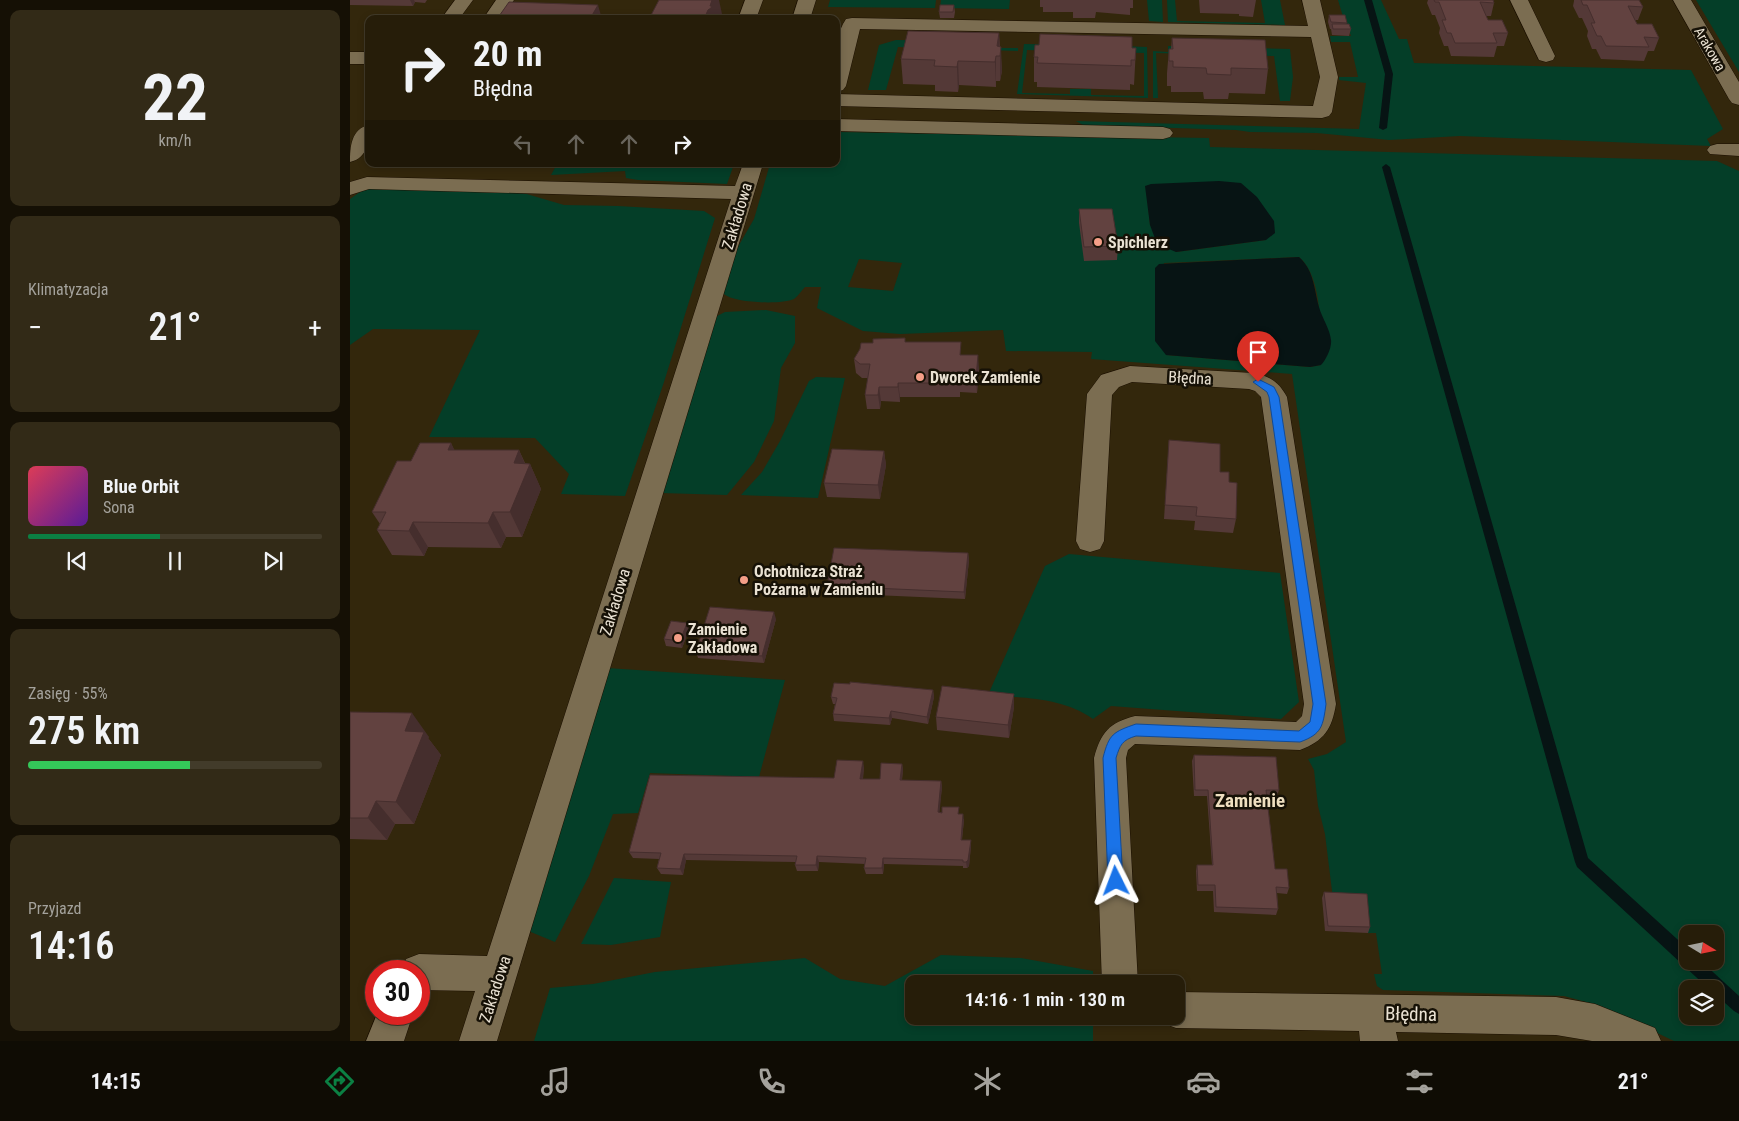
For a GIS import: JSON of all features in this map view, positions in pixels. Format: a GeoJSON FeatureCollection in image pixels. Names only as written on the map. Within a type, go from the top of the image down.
{"type":"FeatureCollection","features":[{"type":"Feature","properties":{"kind":"street"},"geometry":{"type":"LineString","coordinates":[[453,15],[464,0]]}},
{"type":"Feature","properties":{"kind":"street"},"geometry":{"type":"LineString","coordinates":[[495,15],[505,0]]}},
{"type":"Feature","properties":{"kind":"street"},"geometry":{"type":"LineString","coordinates":[[748,15],[754,0]]}},
{"type":"Feature","properties":{"kind":"street"},"geometry":{"type":"LineString","coordinates":[[802,15],[807,0]]}},
{"type":"Feature","properties":{"kind":"street"},"geometry":{"type":"LineString","coordinates":[[840,125],[1322,112],[1329,76],[1311,0]]}},
{"type":"Feature","properties":{"kind":"street"},"geometry":{"type":"LineString","coordinates":[[1519,0],[1546,56]]}},
{"type":"Feature","properties":{"kind":"street","name":"Arakowa"},"geometry":{"type":"LineString","coordinates":[[1682,0],[1739,99]]}},
{"type":"Feature","properties":{"kind":"street"},"geometry":{"type":"LineString","coordinates":[[840,54],[844,23],[1320,32]]}},
{"type":"Feature","properties":{"kind":"street"},"geometry":{"type":"LineString","coordinates":[[350,58],[365,58]]}},
{"type":"Feature","properties":{"kind":"street"},"geometry":{"type":"LineString","coordinates":[[840,100],[1072,119],[1163,134]]}},
{"type":"Feature","properties":{"kind":"street"},"geometry":{"type":"LineString","coordinates":[[350,156],[365,136]]}},
{"type":"Feature","properties":{"kind":"street"},"geometry":{"type":"LineString","coordinates":[[1717,150],[1739,150]]}},
{"type":"Feature","properties":{"kind":"street","name":"Zakładowa"},"geometry":{"type":"LineString","coordinates":[[478,1041],[752,167]]}},
{"type":"Feature","properties":{"kind":"street"},"geometry":{"type":"LineString","coordinates":[[350,189],[367,183],[744,193]]}},
{"type":"Feature","properties":{"kind":"street","name":"Błędna"},"geometry":{"type":"LineString","coordinates":[[1090,541],[1100,394],[1110,381],[1130,374],[1258,382],[1271,390],[1276,406],[1320,704],[1316,725],[1310,732],[1300,736],[1136,730],[1120,735],[1114,743],[1110,758],[1120,975]]}},
{"type":"Feature","properties":{"kind":"street"},"geometry":{"type":"LineString","coordinates":[[430,972],[500,974]]}},
{"type":"Feature","properties":{"kind":"street","name":"Błędna"},"geometry":{"type":"LineString","coordinates":[[1185,1011],[1377,1027],[1556,1016],[1595,1023],[1642,1041]]}},
{"type":"Feature","properties":{"kind":"street"},"geometry":{"type":"LineString","coordinates":[[385,1041],[391,1025]]}},
{"type":"Feature","properties":{"kind":"green space"},"geometry":{"type":"Polygon","coordinates":[[[830,0],[936,0],[935,8],[828,7],[830,0]]]}},
{"type":"Feature","properties":{"kind":"green space"},"geometry":{"type":"Polygon","coordinates":[[[941,0],[1010,0],[1009,9],[940,8],[941,0]]]}},
{"type":"Feature","properties":{"kind":"green space"},"geometry":{"type":"Polygon","coordinates":[[[1147,0],[1162,0],[1163,22],[1149,21],[1147,0]]]}},
{"type":"Feature","properties":{"kind":"green space"},"geometry":{"type":"Polygon","coordinates":[[[1167,0],[1175,0],[1177,21],[1265,23],[1261,0],[1280,0],[1285,25],[1168,22],[1167,0]]]}},
{"type":"Feature","properties":{"kind":"green space"},"geometry":{"type":"Polygon","coordinates":[[[1338,0],[1381,0],[1399,39],[1407,39],[1414,63],[1691,70],[1723,129],[1707,139],[1711,146],[1460,136],[1389,140],[1317,133],[1083,125],[1076,121],[1359,129],[1366,83],[1339,80],[1339,77],[1358,77],[1350,42],[1331,42],[1330,36],[1351,36],[1349,30],[1347,30],[1338,0]]]}},
{"type":"Feature","properties":{"kind":"green space"},"geometry":{"type":"Polygon","coordinates":[[[1696,0],[1739,0],[1739,72],[1696,0]]]}},
{"type":"Feature","properties":{"kind":"green space"},"geometry":{"type":"Polygon","coordinates":[[[896,40],[999,41],[998,48],[1018,48],[1018,51],[898,47],[886,90],[868,90],[879,45],[896,40]]]}},
{"type":"Feature","properties":{"kind":"green space"},"geometry":{"type":"Polygon","coordinates":[[[1024,44],[1087,45],[1086,52],[1027,50],[1022,93],[1070,94],[1070,89],[1091,89],[1091,95],[1144,96],[1144,53],[1095,52],[1095,45],[1147,47],[1148,98],[1017,94],[1024,44]]]}},
{"type":"Feature","properties":{"kind":"green space"},"geometry":{"type":"Polygon","coordinates":[[[1168,46],[1290,49],[1293,77],[1290,101],[1280,101],[1274,56],[1156,53],[1158,98],[1153,98],[1153,51],[1168,52],[1168,46]]]}},
{"type":"Feature","properties":{"kind":"green space"},"geometry":{"type":"Polygon","coordinates":[[[840,132],[1209,138],[1210,147],[1717,161],[1739,171],[1739,1041],[1674,1041],[1601,1006],[1564,996],[1383,990],[1377,986],[1374,974],[1382,974],[1376,933],[1368,933],[1364,900],[1333,899],[1325,834],[1318,806],[1314,770],[1308,759],[1327,754],[1346,742],[1292,374],[1091,359],[1092,352],[1006,351],[1003,330],[900,334],[863,331],[817,308],[821,287],[805,287],[794,299],[779,302],[747,301],[724,294],[723,290],[735,252],[754,219],[769,167],[840,167],[840,132]],[[1146,186],[1150,225],[1176,252],[1266,240],[1146,186]],[[1299,257],[1164,263],[1166,355],[1310,367],[1321,365],[1317,292],[1307,266],[1299,257]],[[859,259],[848,287],[893,291],[902,263],[859,259]]]}},
{"type":"Feature","properties":{"kind":"green space"},"geometry":{"type":"Polygon","coordinates":[[[555,167],[733,167],[727,184],[638,180],[626,178],[625,171],[551,175],[555,167]]]}},
{"type":"Feature","properties":{"kind":"green space"},"geometry":{"type":"Polygon","coordinates":[[[367,187],[513,190],[564,205],[704,211],[715,218],[664,382],[625,496],[561,494],[569,474],[535,438],[429,437],[480,330],[373,329],[350,345],[350,199],[367,187]]]}},
{"type":"Feature","properties":{"kind":"green space"},"geometry":{"type":"Polygon","coordinates":[[[766,310],[795,316],[795,343],[781,368],[774,421],[754,462],[727,495],[661,493],[715,317],[725,312],[766,310]]]}},
{"type":"Feature","properties":{"kind":"green space"},"geometry":{"type":"Polygon","coordinates":[[[816,377],[845,378],[818,498],[741,495],[762,472],[780,441],[809,381],[816,377]]]}},
{"type":"Feature","properties":{"kind":"green space"},"geometry":{"type":"Polygon","coordinates":[[[1069,554],[1280,573],[1299,702],[1281,719],[1111,706],[1093,719],[1069,706],[1056,703],[1029,698],[988,695],[1045,566],[1069,554]]]}},
{"type":"Feature","properties":{"kind":"green space"},"geometry":{"type":"Polygon","coordinates":[[[607,668],[785,680],[759,777],[650,773],[638,813],[613,814],[589,876],[555,942],[526,930],[607,668]]]}},
{"type":"Feature","properties":{"kind":"green space"},"geometry":{"type":"Polygon","coordinates":[[[614,878],[671,882],[660,937],[611,945],[581,944],[614,878]]]}},
{"type":"Feature","properties":{"kind":"green space"},"geometry":{"type":"Polygon","coordinates":[[[941,955],[1021,958],[1093,971],[1093,975],[905,975],[905,1025],[1093,1025],[1093,1041],[534,1041],[550,988],[593,984],[655,972],[805,958],[840,979],[885,986],[941,955]]]}},
{"type":"Feature","properties":{"kind":"shaded area"},"geometry":{"type":"Polygon","coordinates":[[[1219,181],[1241,183],[1257,197],[1274,221],[1275,233],[1266,240],[1176,252],[1157,244],[1150,225],[1145,186],[1151,184],[1219,181]]]}},
{"type":"Feature","properties":{"kind":"shaded area"},"geometry":{"type":"Polygon","coordinates":[[[1299,257],[1311,274],[1319,307],[1330,336],[1330,350],[1321,365],[1310,367],[1166,355],[1155,341],[1155,268],[1159,264],[1299,257]]]}},
{"type":"Feature","properties":{"kind":"building"},"geometry":{"type":"Polygon","coordinates":[[[659,0],[712,0],[710,6],[712,6],[706,15],[651,15],[659,0]]]}},
{"type":"Feature","properties":{"kind":"building"},"geometry":{"type":"Polygon","coordinates":[[[1434,0],[1493,0],[1494,3],[1480,2],[1488,20],[1502,20],[1508,33],[1493,33],[1497,43],[1455,43],[1451,33],[1447,33],[1442,20],[1446,20],[1439,2],[1434,0]]]}},
{"type":"Feature","properties":{"kind":"building"},"geometry":{"type":"Polygon","coordinates":[[[1581,0],[1639,0],[1643,7],[1628,6],[1637,24],[1652,24],[1659,38],[1644,37],[1649,47],[1606,46],[1601,36],[1597,36],[1591,23],[1595,23],[1587,5],[1583,5],[1581,0]]]}},
{"type":"Feature","properties":{"kind":"building"},"geometry":{"type":"Polygon","coordinates":[[[509,2],[598,5],[592,15],[500,15],[509,2]]]}},
{"type":"Feature","properties":{"kind":"building"},"geometry":{"type":"Polygon","coordinates":[[[940,5],[954,5],[953,12],[939,12],[940,5]]]}},
{"type":"Feature","properties":{"kind":"building"},"geometry":{"type":"Polygon","coordinates":[[[1329,15],[1345,15],[1347,23],[1331,22],[1329,15]]]}},
{"type":"Feature","properties":{"kind":"building"},"geometry":{"type":"Polygon","coordinates":[[[1332,24],[1349,24],[1351,29],[1333,29],[1332,24]]]}},
{"type":"Feature","properties":{"kind":"building"},"geometry":{"type":"Polygon","coordinates":[[[908,31],[999,33],[997,46],[1001,47],[1000,56],[996,56],[995,62],[958,61],[957,67],[934,66],[935,60],[901,59],[908,31]]]}},
{"type":"Feature","properties":{"kind":"building"},"geometry":{"type":"Polygon","coordinates":[[[1040,34],[1132,37],[1132,48],[1136,48],[1135,60],[1131,60],[1131,66],[1037,63],[1038,57],[1034,57],[1035,45],[1039,45],[1040,34]]]}},
{"type":"Feature","properties":{"kind":"building"},"geometry":{"type":"Polygon","coordinates":[[[1172,38],[1265,40],[1268,69],[1231,68],[1231,75],[1207,74],[1206,68],[1173,67],[1173,61],[1169,61],[1169,49],[1173,49],[1172,38]]]}},
{"type":"Feature","properties":{"kind":"building"},"geometry":{"type":"Polygon","coordinates":[[[1079,209],[1112,209],[1118,246],[1084,247],[1079,209]]]}},
{"type":"Feature","properties":{"kind":"building"},"geometry":{"type":"Polygon","coordinates":[[[905,338],[905,342],[961,342],[960,355],[978,355],[976,378],[959,378],[959,383],[898,383],[898,387],[879,387],[878,395],[865,395],[870,364],[860,364],[854,359],[861,343],[873,343],[873,339],[905,338]]]}},
{"type":"Feature","properties":{"kind":"building"},"geometry":{"type":"Polygon","coordinates":[[[1169,440],[1220,444],[1220,472],[1229,472],[1229,482],[1237,483],[1236,519],[1196,516],[1197,507],[1165,505],[1169,440]]]}},
{"type":"Feature","properties":{"kind":"building"},"geometry":{"type":"Polygon","coordinates":[[[420,443],[451,443],[448,450],[519,450],[514,463],[530,464],[510,512],[493,512],[488,523],[413,522],[409,531],[377,530],[386,512],[372,512],[397,461],[411,461],[420,443]]]}},
{"type":"Feature","properties":{"kind":"building"},"geometry":{"type":"Polygon","coordinates":[[[832,449],[884,451],[878,485],[824,483],[832,449]]]}},
{"type":"Feature","properties":{"kind":"building"},"geometry":{"type":"Polygon","coordinates":[[[834,548],[968,553],[964,592],[827,586],[834,548]]]}},
{"type":"Feature","properties":{"kind":"building"},"geometry":{"type":"Polygon","coordinates":[[[710,607],[774,612],[762,656],[696,651],[710,607]]]}},
{"type":"Feature","properties":{"kind":"building"},"geometry":{"type":"Polygon","coordinates":[[[671,621],[687,623],[680,641],[664,639],[671,621]]]}},
{"type":"Feature","properties":{"kind":"building"},"geometry":{"type":"Polygon","coordinates":[[[850,682],[933,690],[927,717],[891,711],[889,718],[833,714],[837,698],[831,697],[834,683],[850,684],[850,682]]]}},
{"type":"Feature","properties":{"kind":"building"},"geometry":{"type":"Polygon","coordinates":[[[942,686],[1014,694],[1008,725],[936,717],[942,686]]]}},
{"type":"Feature","properties":{"kind":"building"},"geometry":{"type":"Polygon","coordinates":[[[350,712],[412,713],[405,731],[424,732],[396,802],[376,801],[368,818],[350,818],[350,712]]]}},
{"type":"Feature","properties":{"kind":"building"},"geometry":{"type":"Polygon","coordinates":[[[1194,755],[1276,757],[1279,790],[1266,790],[1275,869],[1287,869],[1289,888],[1276,887],[1278,909],[1216,907],[1215,885],[1198,885],[1197,865],[1213,865],[1208,790],[1195,790],[1194,755]]]}},
{"type":"Feature","properties":{"kind":"building"},"geometry":{"type":"Polygon","coordinates":[[[837,760],[863,761],[860,779],[880,779],[881,763],[902,764],[900,780],[941,781],[938,812],[942,813],[942,807],[959,807],[958,814],[963,814],[961,840],[971,840],[968,860],[963,862],[963,860],[883,858],[882,868],[864,868],[866,858],[817,856],[816,865],[795,865],[797,856],[684,854],[680,869],[657,868],[661,853],[629,852],[650,775],[834,778],[837,760]]]}},
{"type":"Feature","properties":{"kind":"building"},"geometry":{"type":"Polygon","coordinates":[[[1324,892],[1367,894],[1370,927],[1328,926],[1324,892]]]}},
{"type":"Feature","properties":{"kind":"waterway"},"geometry":{"type":"LineString","coordinates":[[1368,0],[1389,74],[1383,128]]}},
{"type":"Feature","properties":{"kind":"waterway"},"geometry":{"type":"LineString","coordinates":[[1386,167],[1582,862],[1679,951]]}},
{"type":"Feature","properties":{"kind":"waterway"},"geometry":{"type":"LineString","coordinates":[[1700,970],[1739,1006]]}},
{"type":"Feature","properties":{"kind":"place","name":"Spichlerz"},"geometry":{"type":"Point","coordinates":[1098,242]}},
{"type":"Feature","properties":{"kind":"place","name":"Dworek Zamienie"},"geometry":{"type":"Point","coordinates":[920,377]}},
{"type":"Feature","properties":{"kind":"place","name":"Ochotnicza Straż Pożarna w Zamieniu"},"geometry":{"type":"Point","coordinates":[744,580]}},
{"type":"Feature","properties":{"kind":"place","name":"Zamienie Zakładowa"},"geometry":{"type":"Point","coordinates":[678,638]}},
{"type":"Feature","properties":{"kind":"district","name":"Zamienie"},"geometry":{"type":"Point","coordinates":[1250,800]}},
{"type":"Feature","properties":{"kind":"route"},"geometry":{"type":"LineString","coordinates":[[1116,881],[1110,758],[1114,743],[1120,735],[1136,730],[1300,736],[1310,732],[1316,725],[1320,704],[1274,397],[1271,390],[1258,382]]}}]}
